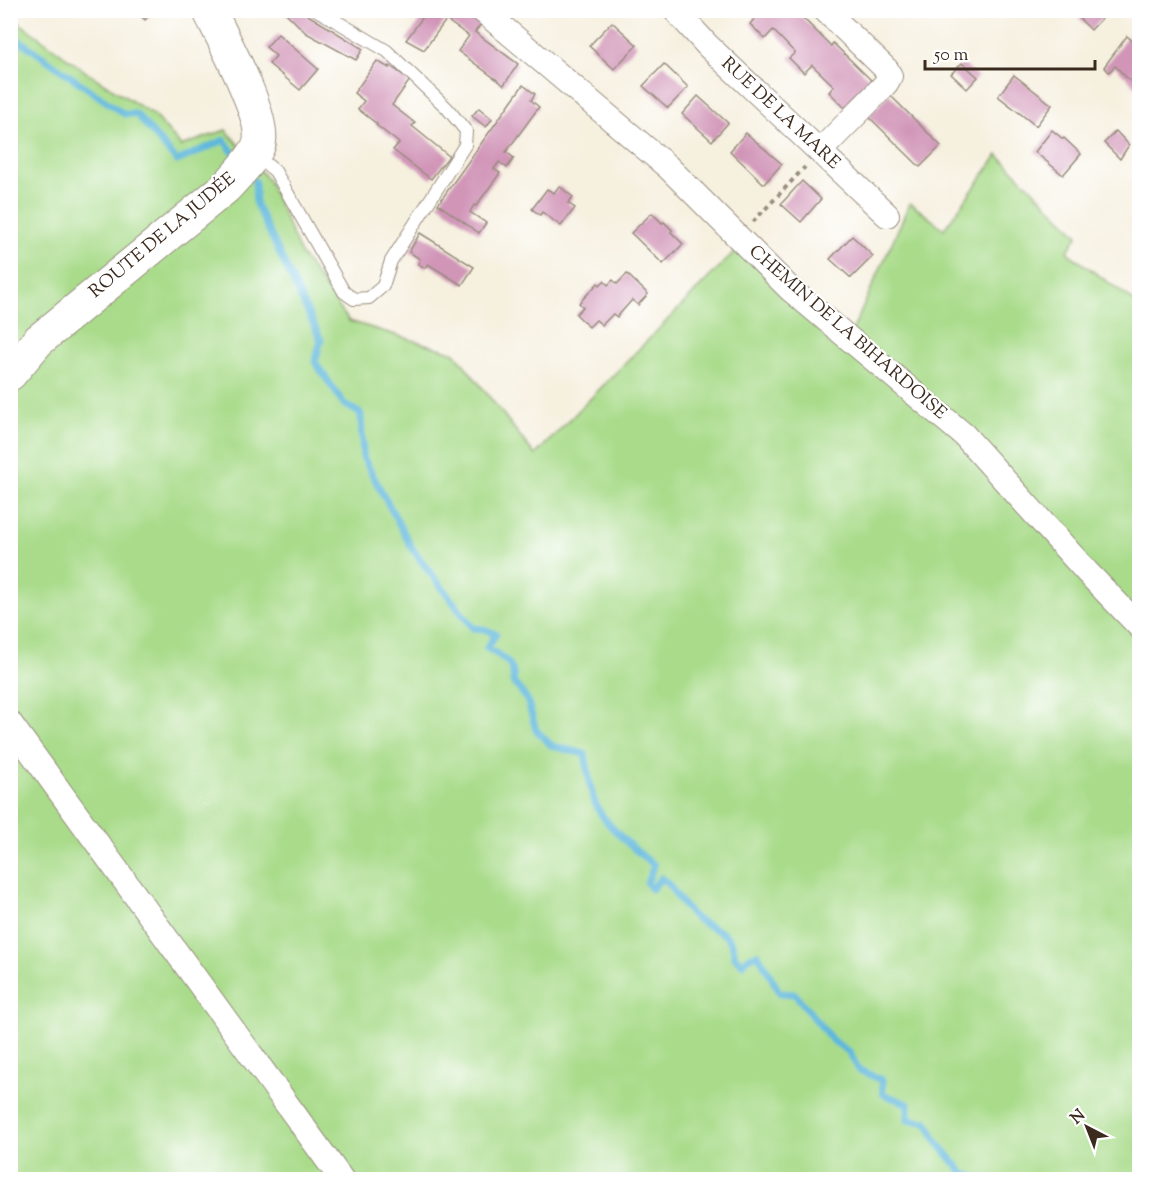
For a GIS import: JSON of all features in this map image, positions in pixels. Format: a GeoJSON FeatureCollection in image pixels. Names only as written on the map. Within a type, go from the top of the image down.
{"type":"FeatureCollection","features":[{"type":"Feature","properties":{"kind":"street"},"geometry":{"type":"LineString","coordinates":[[209,10],[255,108],[260,137],[254,154]]}},
{"type":"Feature","properties":{"kind":"street","name":"CHEMIN DE LA BIHARDOISE"},"geometry":{"type":"LineString","coordinates":[[482,10],[668,167],[790,290],[964,435],[1087,572],[1140,627]]}},
{"type":"Feature","properties":{"kind":"street","name":"RUE DE LA MARE"},"geometry":{"type":"LineString","coordinates":[[675,10],[708,46],[887,215]]}},
{"type":"Feature","properties":{"kind":"street"},"geometry":{"type":"LineString","coordinates":[[820,151],[887,82],[890,76],[887,70],[825,10]]}},
{"type":"Feature","properties":{"kind":"street","name":"ROUTE DE LA JUDÉE"},"geometry":{"type":"LineString","coordinates":[[10,374],[38,341],[218,195],[254,154]]}},
{"type":"Feature","properties":{"kind":"street"},"geometry":{"type":"LineString","coordinates":[[10,723],[342,1179]]}},
{"type":"Feature","properties":{"kind":"lane"},"geometry":{"type":"LineString","coordinates":[[254,154],[274,171],[344,292],[354,299],[369,298],[383,286],[391,261],[465,145],[466,131],[447,108],[387,51],[333,16],[316,10]]}},
{"type":"Feature","properties":{"kind":"path"},"geometry":{"type":"LineString","coordinates":[[738,238],[820,151]]}},
{"type":"Feature","properties":{"kind":"green space"},"geometry":{"type":"Polygon","coordinates":[[[10,16],[89,74],[154,115],[181,146],[226,130],[268,180],[301,254],[349,321],[455,353],[535,455],[743,243],[849,338],[910,203],[944,229],[998,155],[1078,235],[1067,252],[1139,305],[1139,1179],[11,1179],[10,16]]]}},
{"type":"Feature","properties":{"kind":"building"},"geometry":{"type":"Polygon","coordinates":[[[135,10],[154,10],[145,20],[135,10]]]}},
{"type":"Feature","properties":{"kind":"building"},"geometry":{"type":"Polygon","coordinates":[[[286,10],[300,10],[363,49],[356,60],[306,33],[285,12],[286,10]]]}},
{"type":"Feature","properties":{"kind":"building"},"geometry":{"type":"Polygon","coordinates":[[[428,10],[474,10],[484,20],[475,32],[518,64],[504,85],[458,51],[469,36],[446,20],[424,50],[406,40],[428,10]]]}},
{"type":"Feature","properties":{"kind":"building"},"geometry":{"type":"Polygon","coordinates":[[[747,10],[790,10],[791,12],[795,10],[831,46],[833,43],[872,81],[845,108],[829,92],[834,86],[812,65],[804,73],[789,58],[795,53],[773,30],[765,39],[750,24],[755,18],[747,10]]]}},
{"type":"Feature","properties":{"kind":"building"},"geometry":{"type":"Polygon","coordinates":[[[1071,10],[1107,10],[1107,13],[1091,30],[1071,10]]]}},
{"type":"Feature","properties":{"kind":"building"},"geometry":{"type":"Polygon","coordinates":[[[612,22],[637,45],[614,69],[589,46],[612,22]]]}},
{"type":"Feature","properties":{"kind":"building"},"geometry":{"type":"Polygon","coordinates":[[[278,34],[318,69],[300,90],[269,64],[276,56],[266,47],[278,34]]]}},
{"type":"Feature","properties":{"kind":"building"},"geometry":{"type":"Polygon","coordinates":[[[1127,36],[1140,48],[1140,91],[1115,66],[1109,72],[1104,67],[1127,36]]]}},
{"type":"Feature","properties":{"kind":"building"},"geometry":{"type":"Polygon","coordinates":[[[377,61],[389,68],[390,66],[410,80],[392,105],[415,123],[412,126],[449,156],[431,179],[393,150],[399,143],[358,109],[364,101],[354,93],[377,61]]]}},
{"type":"Feature","properties":{"kind":"building"},"geometry":{"type":"Polygon","coordinates":[[[962,63],[978,77],[967,89],[951,74],[962,63]]]}},
{"type":"Feature","properties":{"kind":"building"},"geometry":{"type":"Polygon","coordinates":[[[664,64],[688,87],[668,108],[643,86],[664,64]]]}},
{"type":"Feature","properties":{"kind":"building"},"geometry":{"type":"Polygon","coordinates":[[[1014,75],[1052,105],[1036,126],[998,96],[1014,75]]]}},
{"type":"Feature","properties":{"kind":"building"},"geometry":{"type":"Polygon","coordinates":[[[523,85],[535,94],[531,100],[539,107],[506,152],[514,158],[507,168],[499,162],[494,169],[500,173],[470,212],[486,223],[479,233],[438,204],[523,85]]]}},
{"type":"Feature","properties":{"kind":"building"},"geometry":{"type":"Polygon","coordinates":[[[889,94],[941,146],[920,167],[868,116],[889,94]]]}},
{"type":"Feature","properties":{"kind":"building"},"geometry":{"type":"Polygon","coordinates":[[[698,96],[728,123],[712,141],[682,114],[698,96]]]}},
{"type":"Feature","properties":{"kind":"building"},"geometry":{"type":"Polygon","coordinates":[[[479,108],[492,119],[486,127],[472,116],[479,108]]]}},
{"type":"Feature","properties":{"kind":"building"},"geometry":{"type":"Polygon","coordinates":[[[1052,130],[1081,154],[1063,175],[1035,152],[1052,130]]]}},
{"type":"Feature","properties":{"kind":"building"},"geometry":{"type":"Polygon","coordinates":[[[1116,131],[1129,145],[1120,159],[1104,143],[1116,131]]]}},
{"type":"Feature","properties":{"kind":"building"},"geometry":{"type":"Polygon","coordinates":[[[746,133],[782,164],[764,184],[730,151],[746,133]]]}},
{"type":"Feature","properties":{"kind":"building"},"geometry":{"type":"Polygon","coordinates":[[[802,181],[821,199],[801,222],[781,204],[802,181]]]}},
{"type":"Feature","properties":{"kind":"building"},"geometry":{"type":"Polygon","coordinates":[[[559,186],[573,197],[568,203],[575,208],[561,226],[542,212],[540,215],[532,209],[547,189],[554,193],[559,186]]]}},
{"type":"Feature","properties":{"kind":"building"},"geometry":{"type":"Polygon","coordinates":[[[652,213],[672,230],[671,232],[683,244],[663,264],[631,233],[652,213]]]}},
{"type":"Feature","properties":{"kind":"building"},"geometry":{"type":"Polygon","coordinates":[[[420,233],[474,267],[462,285],[428,264],[425,268],[418,264],[420,259],[409,252],[420,233]]]}},
{"type":"Feature","properties":{"kind":"building"},"geometry":{"type":"Polygon","coordinates":[[[852,236],[873,256],[851,278],[830,259],[852,236]]]}},
{"type":"Feature","properties":{"kind":"building"},"geometry":{"type":"Polygon","coordinates":[[[627,274],[648,294],[638,305],[632,300],[617,317],[613,314],[602,325],[596,320],[589,327],[576,314],[583,307],[579,303],[598,283],[600,285],[604,281],[608,285],[613,280],[617,284],[627,274]]]}},
{"type":"Feature","properties":{"kind":"waterway"},"geometry":{"type":"LineString","coordinates":[[10,34],[124,114],[136,114],[177,161],[224,140],[232,151]]}},
{"type":"Feature","properties":{"kind":"waterway"},"geometry":{"type":"LineString","coordinates":[[255,181],[256,204],[321,340],[315,362],[344,404],[361,414],[363,457],[413,550],[473,628],[484,629],[496,634],[487,648],[510,665],[513,682],[527,699],[536,730],[552,746],[585,754],[594,800],[603,817],[654,865],[647,883],[652,889],[661,878],[667,882],[693,916],[720,931],[730,940],[735,957],[742,964],[758,954],[780,993],[795,994],[832,1040],[849,1052],[859,1070],[882,1080],[883,1094],[908,1104],[908,1120],[927,1122],[937,1142],[964,1174],[984,1180]]}}]}
